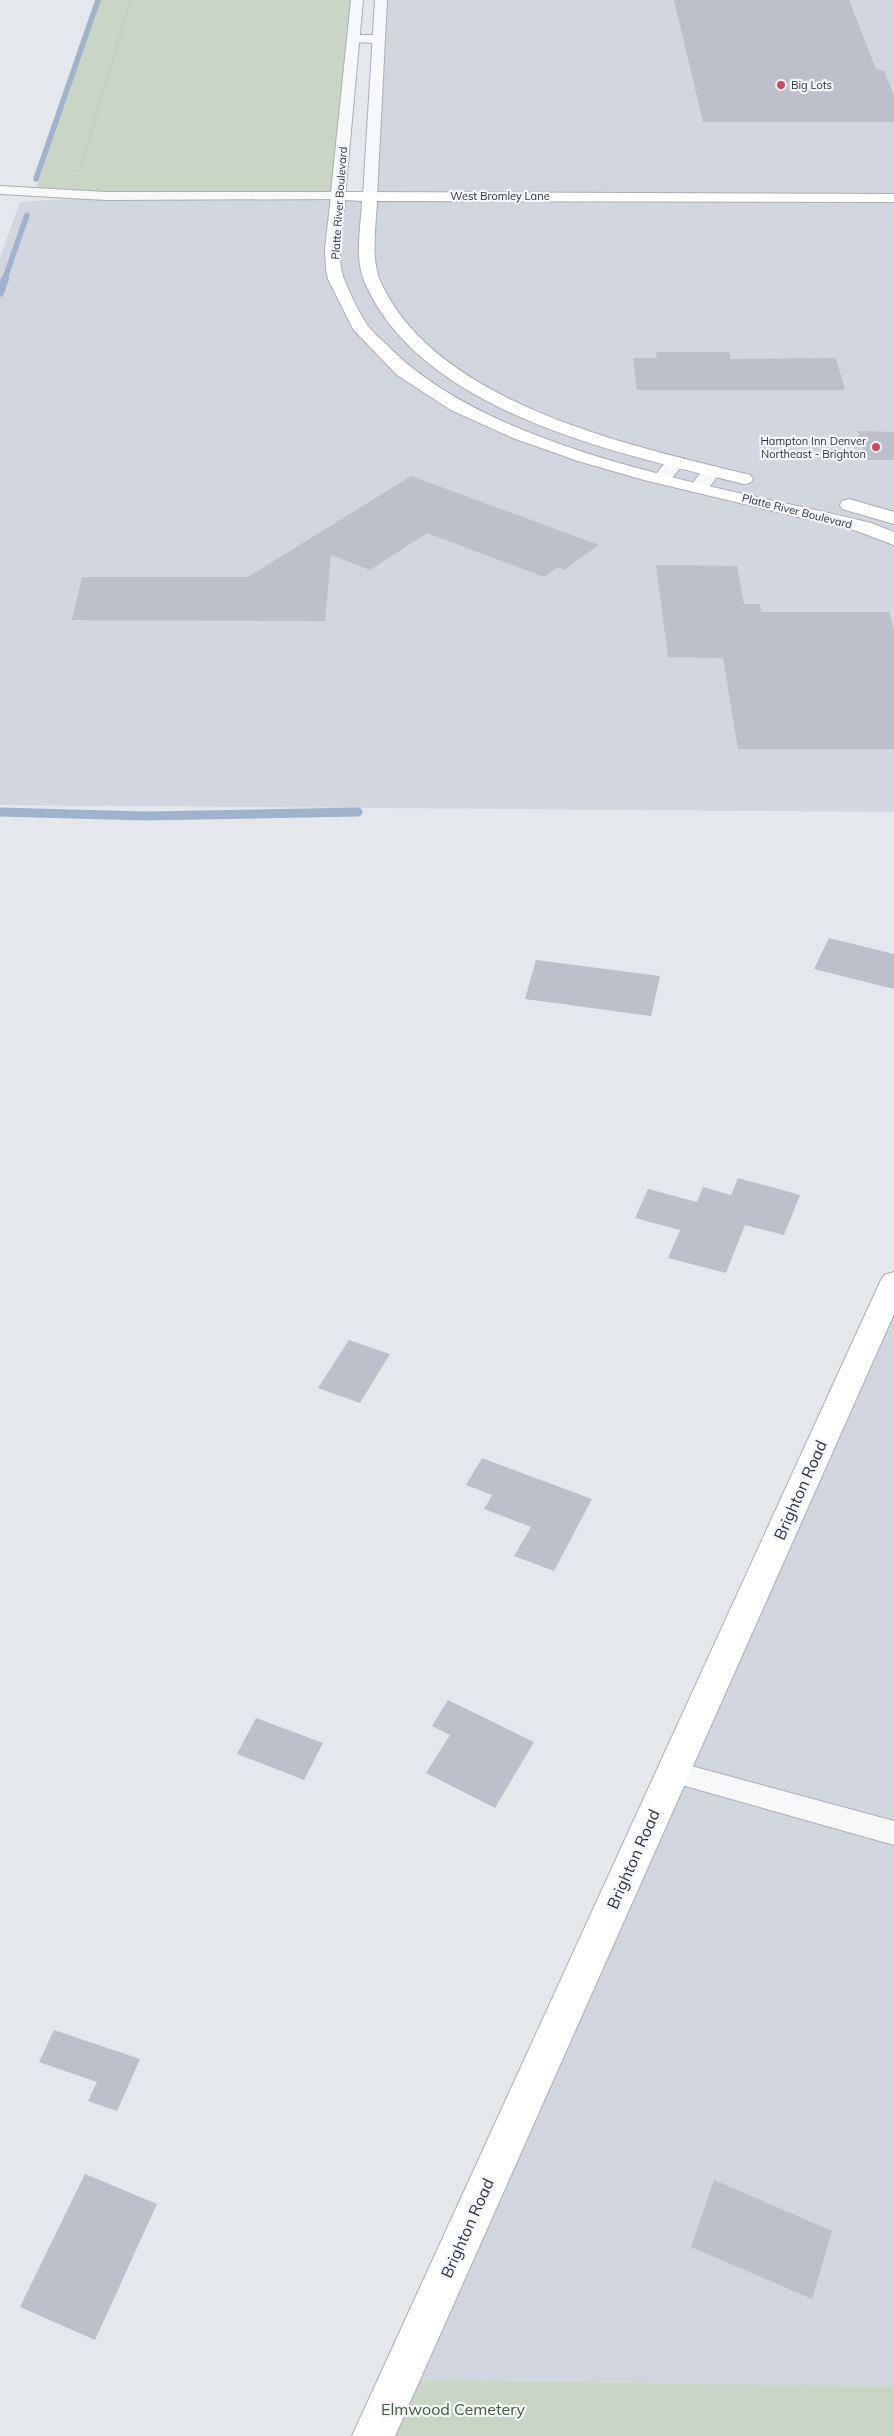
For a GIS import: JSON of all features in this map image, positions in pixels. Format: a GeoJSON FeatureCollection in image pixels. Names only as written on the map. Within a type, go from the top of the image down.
{"type":"FeatureCollection","features":[{"type":"Feature","properties":{"kind":"main road","name":"West Bromley Lane"},"geometry":{"type":"LineString","coordinates":[[338,196],[894,198]]}},
{"type":"Feature","properties":{"kind":"main road","name":"Platte River Boulevard"},"geometry":{"type":"LineString","coordinates":[[338,196],[334,254],[336,278],[346,302],[359,326],[385,355],[444,399],[483,419],[598,461],[699,488],[856,525],[894,539]]}},
{"type":"Feature","properties":{"kind":"main road","name":"Platte River Boulevard"},"geometry":{"type":"LineString","coordinates":[[370,196],[368,258],[373,282],[396,322],[422,349],[445,367],[488,395],[550,423],[635,452],[758,482]]}},
{"type":"Feature","properties":{"kind":"main road","name":"Platte River Boulevard"},"geometry":{"type":"LineString","coordinates":[[831,500],[894,518]]}},
{"type":"Feature","properties":{"kind":"main road","name":"Brighton Road"},"geometry":{"type":"LineString","coordinates":[[373,2436],[894,1282]]}},
{"type":"Feature","properties":{"kind":"street","name":"Platte River Boulevard"},"geometry":{"type":"LineString","coordinates":[[338,196],[357,0]]}},
{"type":"Feature","properties":{"kind":"street","name":"Platte River Boulevard"},"geometry":{"type":"LineString","coordinates":[[370,196],[381,0]]}},
{"type":"Feature","properties":{"kind":"street"},"geometry":{"type":"LineString","coordinates":[[353,39],[379,39]]}},
{"type":"Feature","properties":{"kind":"street","name":"West Bromley Lane"},"geometry":{"type":"LineString","coordinates":[[0,190],[106,196],[338,196]]}},
{"type":"Feature","properties":{"kind":"street","name":"West Bromley Lane"},"geometry":{"type":"LineString","coordinates":[[0,202],[106,196]]}},
{"type":"Feature","properties":{"kind":"street"},"geometry":{"type":"LineString","coordinates":[[662,478],[676,462]]}},
{"type":"Feature","properties":{"kind":"street"},"geometry":{"type":"LineString","coordinates":[[699,488],[712,471]]}},
{"type":"Feature","properties":{"kind":"lane"},"geometry":{"type":"LineString","coordinates":[[672,1772],[894,1833]]}},
{"type":"Feature","properties":{"kind":"path"},"geometry":{"type":"LineString","coordinates":[[77,178],[132,0]]}},
{"type":"Feature","properties":{"kind":"shaded area"},"geometry":{"type":"Polygon","coordinates":[[[381,0],[894,0],[894,812],[0,805],[0,258],[20,202],[106,196],[370,196],[381,0]]]}},
{"type":"Feature","properties":{"kind":"shaded area"},"geometry":{"type":"Polygon","coordinates":[[[894,1282],[894,2386],[399,2380],[894,1282]]]}},
{"type":"Feature","properties":{"kind":"green space"},"geometry":{"type":"Polygon","coordinates":[[[99,0],[357,0],[338,196],[35,192],[99,0]]]}},
{"type":"Feature","properties":{"kind":"green space","name":"Elmwood Cemetery"},"geometry":{"type":"Polygon","coordinates":[[[399,2380],[894,2386],[894,2436],[373,2436],[399,2380]]]}},
{"type":"Feature","properties":{"kind":"building","name":"Big Lots"},"geometry":{"type":"Polygon","coordinates":[[[674,0],[849,0],[876,69],[884,71],[894,95],[894,122],[703,122],[674,0]]]}},
{"type":"Feature","properties":{"kind":"building"},"geometry":{"type":"Polygon","coordinates":[[[656,352],[729,352],[731,359],[836,358],[845,390],[637,390],[633,358],[657,358],[656,352]]]}},
{"type":"Feature","properties":{"kind":"building","name":"Hampton Inn Denver Northeast - Brighton"},"geometry":{"type":"Polygon","coordinates":[[[858,431],[894,432],[894,460],[866,460],[858,431]]]}},
{"type":"Feature","properties":{"kind":"building"},"geometry":{"type":"Polygon","coordinates":[[[411,476],[599,545],[564,570],[558,567],[544,577],[427,533],[370,570],[331,555],[325,621],[72,620],[82,577],[248,577],[411,476]]]}},
{"type":"Feature","properties":{"kind":"building"},"geometry":{"type":"Polygon","coordinates":[[[656,565],[737,566],[744,604],[760,604],[761,612],[889,612],[894,631],[894,749],[738,749],[723,658],[668,657],[656,565]]]}},
{"type":"Feature","properties":{"kind":"building"},"geometry":{"type":"Polygon","coordinates":[[[829,938],[894,954],[894,989],[814,969],[829,938]]]}},
{"type":"Feature","properties":{"kind":"building"},"geometry":{"type":"Polygon","coordinates":[[[536,960],[660,976],[651,1016],[525,999],[536,960]]]}},
{"type":"Feature","properties":{"kind":"building"},"geometry":{"type":"Polygon","coordinates":[[[738,1178],[800,1195],[784,1235],[745,1225],[726,1273],[668,1258],[680,1230],[635,1218],[648,1189],[697,1202],[703,1187],[731,1195],[738,1178]]]}},
{"type":"Feature","properties":{"kind":"building"},"geometry":{"type":"Polygon","coordinates":[[[349,1340],[390,1354],[360,1403],[318,1388],[349,1340]]]}},
{"type":"Feature","properties":{"kind":"building"},"geometry":{"type":"Polygon","coordinates":[[[482,1458],[592,1499],[554,1571],[514,1556],[531,1527],[484,1509],[492,1495],[466,1485],[482,1458]]]}},
{"type":"Feature","properties":{"kind":"building"},"geometry":{"type":"Polygon","coordinates":[[[448,1700],[534,1742],[495,1808],[426,1773],[450,1735],[432,1726],[448,1700]]]}},
{"type":"Feature","properties":{"kind":"building"},"geometry":{"type":"Polygon","coordinates":[[[256,1718],[323,1743],[304,1780],[237,1754],[256,1718]]]}},
{"type":"Feature","properties":{"kind":"building"},"geometry":{"type":"Polygon","coordinates":[[[54,2030],[140,2059],[117,2111],[88,2101],[97,2082],[39,2062],[54,2030]]]}},
{"type":"Feature","properties":{"kind":"building"},"geometry":{"type":"Polygon","coordinates":[[[85,2174],[157,2204],[95,2340],[20,2307],[85,2174]]]}},
{"type":"Feature","properties":{"kind":"building"},"geometry":{"type":"Polygon","coordinates":[[[714,2180],[832,2231],[812,2299],[691,2247],[714,2180]]]}},
{"type":"Feature","properties":{"kind":"waterway"},"geometry":{"type":"LineString","coordinates":[[36,179],[98,0]]}},
{"type":"Feature","properties":{"kind":"waterway"},"geometry":{"type":"LineString","coordinates":[[4,281],[27,215]]}},
{"type":"Feature","properties":{"kind":"waterway"},"geometry":{"type":"LineString","coordinates":[[0,293],[5,279]]}},
{"type":"Feature","properties":{"kind":"waterway"},"geometry":{"type":"LineString","coordinates":[[0,812],[146,816],[358,812]]}},
{"type":"Feature","properties":{"kind":"place","name":"Big Lots"},"geometry":{"type":"Point","coordinates":[781,85]}},
{"type":"Feature","properties":{"kind":"place","name":"Hampton Inn Denver Northeast - Brighton"},"geometry":{"type":"Point","coordinates":[876,447]}}]}
